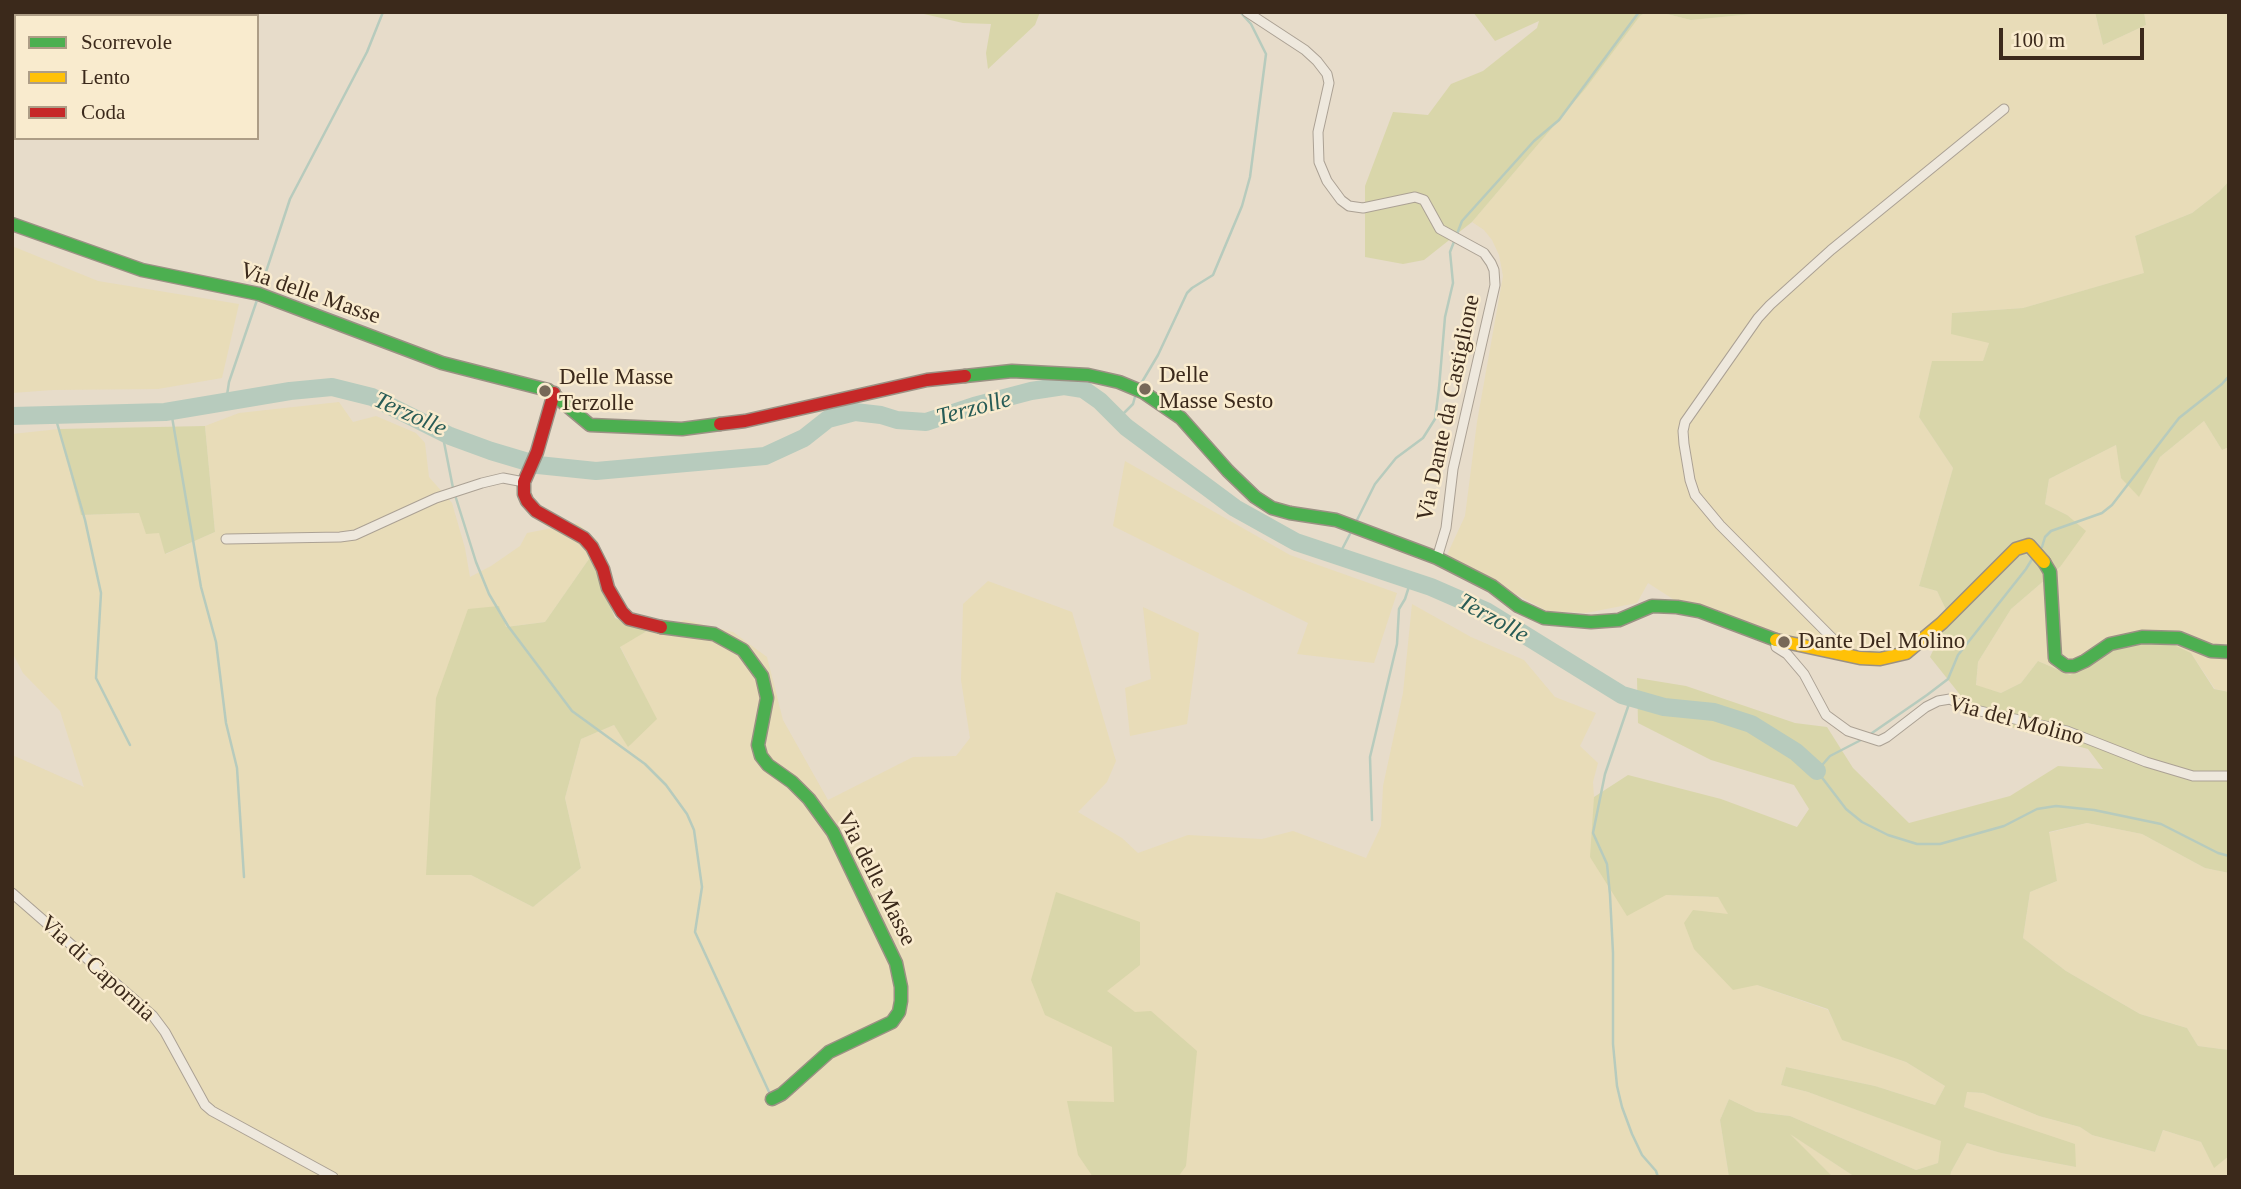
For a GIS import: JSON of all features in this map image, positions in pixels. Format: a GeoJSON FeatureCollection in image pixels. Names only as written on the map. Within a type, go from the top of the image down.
{"type":"FeatureCollection","features":[{"type":"Feature","properties":{"kind":"street","name":"Via Dante da Castiglione"},"geometry":{"type":"LineString","coordinates":[[1247,12],[1305,50],[1326,74],[1329,83],[1318,132],[1319,162],[1326,181],[1340,200],[1349,206],[1363,208],[1415,197],[1424,200],[1444,232],[1488,257],[1494,270],[1495,285],[1454,469],[1446,528],[1437,558]]}},
{"type":"Feature","properties":{"kind":"street"},"geometry":{"type":"LineString","coordinates":[[1849,655],[1720,525],[1695,495],[1684,444],[1685,422],[1770,305],[1831,250],[2004,109]]}},
{"type":"Feature","properties":{"kind":"street","name":"Via delle Masse"},"geometry":{"type":"LineString","coordinates":[[12,224],[142,270],[258,294],[442,363],[554,393],[590,425],[682,429],[746,421],[927,380],[1012,371],[1088,375],[1119,382],[1149,395],[1181,418],[1228,471],[1255,497],[1272,508],[1354,526]]}},
{"type":"Feature","properties":{"kind":"street"},"geometry":{"type":"LineString","coordinates":[[226,539],[355,535],[436,498],[482,483],[503,478],[524,480],[537,452],[554,393]]}},
{"type":"Feature","properties":{"kind":"street","name":"Via delle Masse"},"geometry":{"type":"LineString","coordinates":[[524,480],[524,494],[532,507],[584,538],[592,547],[603,569],[608,589],[629,619],[650,625],[713,634],[743,650],[762,677],[767,698],[758,745],[761,756],[809,799],[833,832],[895,963],[901,987],[901,1001],[899,1012],[892,1022],[829,1052],[782,1094],[772,1099]]}},
{"type":"Feature","properties":{"kind":"street","name":"Via Dante da Castiglione"},"geometry":{"type":"LineString","coordinates":[[1354,526],[1437,558],[1492,586],[1518,606],[1544,618],[1591,622],[1619,620],[1652,606],[1677,607],[1699,611],[1775,640],[1880,659],[1906,653],[1941,624],[2016,549],[2029,545],[2050,572],[2055,657],[2066,666],[2085,661],[2123,639],[2141,637],[2179,638],[2211,651],[2229,652]]}},
{"type":"Feature","properties":{"kind":"street","name":"Via del Molino"},"geometry":{"type":"LineString","coordinates":[[1775,640],[1776,647],[1787,654],[1804,674],[1826,715],[1848,731],[1879,741],[1926,707],[1950,699],[1967,708],[2067,731],[2146,762],[2193,776],[2229,776]]}},
{"type":"Feature","properties":{"kind":"street","name":"Via di Capornia"},"geometry":{"type":"LineString","coordinates":[[12,893],[153,1016],[165,1032],[205,1105],[333,1177]]}},
{"type":"Feature","properties":{"kind":"shaded area"},"geometry":{"type":"Polygon","coordinates":[[[924,12],[1040,12],[1035,25],[988,69],[986,53],[991,24],[963,23],[924,12]]]}},
{"type":"Feature","properties":{"kind":"shaded area"},"geometry":{"type":"Polygon","coordinates":[[[1473,12],[1646,12],[1640,16],[1586,88],[1472,222],[1424,260],[1403,264],[1365,257],[1365,186],[1393,112],[1428,115],[1451,84],[1483,71],[1537,28],[1539,21],[1495,41],[1473,12]]]}},
{"type":"Feature","properties":{"kind":"shaded area"},"geometry":{"type":"Polygon","coordinates":[[[1646,12],[1659,12],[1691,20],[1773,12],[2095,12],[2103,45],[2146,25],[2144,12],[2229,12],[2229,181],[2192,213],[2135,236],[2145,273],[2023,308],[1952,313],[1989,343],[1983,362],[1932,362],[1919,417],[1953,468],[1919,586],[1937,591],[1949,616],[1892,656],[1775,640],[1676,601],[1648,583],[1637,603],[1586,613],[1547,611],[1446,557],[1465,516],[1477,422],[1503,276],[1499,255],[1492,240],[1472,222],[1586,88],[1640,16],[1646,12]]]}},
{"type":"Feature","properties":{"kind":"shaded area"},"geometry":{"type":"Polygon","coordinates":[[[1659,12],[1773,12],[1691,20],[1659,12]]]}},
{"type":"Feature","properties":{"kind":"shaded area"},"geometry":{"type":"Polygon","coordinates":[[[2095,12],[2144,12],[2146,25],[2103,45],[2095,12]]]}},
{"type":"Feature","properties":{"kind":"shaded area"},"geometry":{"type":"Polygon","coordinates":[[[2229,181],[2229,447],[2222,450],[2204,421],[2160,457],[2139,497],[2121,478],[2116,445],[2049,479],[2045,504],[2067,515],[2086,531],[2060,567],[2011,609],[1978,662],[1976,685],[2001,693],[2021,683],[2038,661],[2070,675],[2124,644],[2166,641],[2191,653],[2214,689],[2229,692],[2229,873],[2205,868],[2142,834],[2087,823],[2049,832],[2057,881],[2030,892],[2023,938],[2066,971],[2140,1014],[2187,1028],[2198,1046],[2229,1050],[2229,1156],[2214,1168],[2201,1142],[2163,1130],[2155,1152],[2092,1135],[2080,1127],[2039,1116],[1983,1093],[1967,1092],[1964,1107],[2075,1144],[2076,1167],[2001,1153],[1967,1143],[1950,1177],[1855,1177],[1790,1134],[1833,1177],[1729,1177],[1720,1120],[1729,1099],[1756,1112],[1790,1116],[1916,1170],[1938,1163],[1941,1141],[1808,1092],[1781,1085],[1786,1067],[1875,1086],[1935,1105],[1945,1086],[1906,1062],[1842,1040],[1828,1009],[1757,985],[1733,990],[1694,949],[1684,923],[1693,910],[1728,914],[1718,897],[1666,895],[1627,916],[1590,857],[1594,797],[1628,775],[1721,799],[1797,827],[1809,809],[1794,785],[1711,760],[1638,723],[1637,678],[1686,686],[1795,723],[1827,727],[1853,768],[1909,823],[2010,796],[2058,766],[2103,769],[2088,749],[2018,730],[1969,706],[1930,657],[1949,616],[1937,591],[1919,586],[1953,468],[1919,417],[1932,361],[1983,361],[1989,343],[1951,334],[1952,313],[2023,308],[2144,273],[2135,236],[2192,213],[2229,181]]]}},
{"type":"Feature","properties":{"kind":"shaded area"},"geometry":{"type":"Polygon","coordinates":[[[12,246],[98,281],[239,304],[222,378],[158,389],[12,393],[12,246]]]}},
{"type":"Feature","properties":{"kind":"shaded area"},"geometry":{"type":"Polygon","coordinates":[[[339,402],[353,422],[376,416],[416,433],[425,443],[429,477],[452,503],[470,577],[520,546],[527,533],[577,523],[598,541],[591,556],[545,622],[505,627],[471,875],[533,907],[581,868],[565,798],[581,739],[614,725],[629,747],[646,698],[620,646],[647,631],[685,620],[733,632],[767,657],[783,720],[828,800],[913,757],[956,756],[970,738],[961,680],[963,604],[988,581],[1072,612],[1116,761],[1107,782],[1078,812],[1122,838],[1138,853],[1188,835],[1262,839],[1293,831],[1366,858],[1381,826],[1383,786],[1403,693],[1412,604],[1471,637],[1524,660],[1555,697],[1596,713],[1580,746],[1598,763],[1593,782],[1594,797],[1666,895],[1718,897],[1729,914],[1757,985],[1828,1010],[1843,1040],[1906,1062],[1945,1086],[1935,1105],[1875,1086],[1786,1067],[1781,1085],[1808,1092],[1942,1141],[1938,1163],[1916,1170],[1790,1116],[1756,1112],[1729,1099],[1720,1120],[1729,1177],[12,1177],[12,755],[84,787],[60,711],[23,673],[12,652],[12,434],[59,429],[81,515],[139,513],[159,532],[166,554],[215,532],[205,426],[239,413],[339,402]]]}},
{"type":"Feature","properties":{"kind":"shaded area"},"geometry":{"type":"Polygon","coordinates":[[[2204,421],[2222,450],[2229,447],[2229,692],[2215,689],[2191,653],[2124,644],[2070,675],[2038,661],[2021,683],[2001,693],[1976,686],[1978,662],[2011,609],[2060,567],[2067,515],[2045,504],[2049,479],[2116,445],[2122,478],[2139,496],[2160,457],[2204,421]]]}},
{"type":"Feature","properties":{"kind":"shaded area"},"geometry":{"type":"Polygon","coordinates":[[[205,426],[215,532],[165,554],[159,533],[146,534],[139,513],[81,515],[59,429],[205,426]]]}},
{"type":"Feature","properties":{"kind":"shaded area"},"geometry":{"type":"Polygon","coordinates":[[[1125,461],[1290,555],[1397,593],[1374,663],[1297,654],[1308,623],[1113,526],[1125,461]]]}},
{"type":"Feature","properties":{"kind":"shaded area"},"geometry":{"type":"Polygon","coordinates":[[[591,556],[615,618],[647,631],[620,647],[657,719],[628,747],[614,725],[581,739],[565,798],[581,868],[533,907],[471,875],[426,875],[436,698],[468,609],[499,606],[506,627],[545,622],[591,556]]]}},
{"type":"Feature","properties":{"kind":"shaded area"},"geometry":{"type":"Polygon","coordinates":[[[1143,607],[1199,633],[1187,724],[1130,736],[1125,688],[1151,679],[1143,607]]]}},
{"type":"Feature","properties":{"kind":"shaded area"},"geometry":{"type":"Polygon","coordinates":[[[2087,823],[2142,834],[2205,868],[2229,873],[2229,1050],[2198,1046],[2187,1028],[2140,1014],[2066,971],[2023,938],[2030,892],[2057,881],[2048,833],[2087,823]]]}},
{"type":"Feature","properties":{"kind":"shaded area"},"geometry":{"type":"Polygon","coordinates":[[[1056,892],[1140,922],[1140,965],[1107,991],[1135,1012],[1151,1011],[1197,1051],[1186,1166],[1178,1177],[1093,1177],[1078,1155],[1067,1101],[1114,1102],[1112,1047],[1045,1015],[1031,980],[1056,892]]]}},
{"type":"Feature","properties":{"kind":"shaded area"},"geometry":{"type":"Polygon","coordinates":[[[1966,1092],[1983,1093],[2039,1116],[2080,1127],[2092,1135],[2155,1152],[2163,1130],[2201,1142],[2214,1167],[2229,1156],[2229,1177],[1950,1177],[1967,1143],[2001,1153],[2076,1167],[1989,1116],[1964,1107],[1966,1092]]]}},
{"type":"Feature","properties":{"kind":"shaded area"},"geometry":{"type":"Polygon","coordinates":[[[1786,1131],[1855,1177],[1833,1177],[1786,1131]]]}},
{"type":"Feature","properties":{"kind":"waterway"},"geometry":{"type":"LineString","coordinates":[[260,290],[290,199],[367,52],[383,12]]}},
{"type":"Feature","properties":{"kind":"waterway"},"geometry":{"type":"LineString","coordinates":[[1139,387],[1158,355],[1187,293],[1213,275],[1242,206],[1250,177],[1266,54],[1251,24],[1240,12]]}},
{"type":"Feature","properties":{"kind":"waterway"},"geometry":{"type":"LineString","coordinates":[[1356,522],[1375,484],[1396,458],[1423,438],[1435,419],[1445,317],[1453,283],[1450,252],[1462,221],[1534,141],[1559,120],[1639,12]]}},
{"type":"Feature","properties":{"kind":"waterway"},"geometry":{"type":"LineString","coordinates":[[226,402],[229,382],[257,300]]}},
{"type":"Feature","properties":{"kind":"waterway"},"geometry":{"type":"LineString","coordinates":[[2042,547],[2045,537],[2051,531],[2102,513],[2112,505],[2179,418],[2229,376]]}},
{"type":"Feature","properties":{"kind":"waterway","name":"Terzolle"},"geometry":{"type":"LineString","coordinates":[[12,416],[165,412],[290,391],[332,387],[372,397],[450,436],[491,451],[538,465],[596,471],[765,456],[804,438],[828,419],[855,412],[926,422],[1031,391],[1064,386],[1083,389],[1100,401],[1126,427],[1235,508],[1296,542],[1431,587],[1486,611],[1622,695],[1664,707],[1714,712],[1751,724],[1796,752],[1817,771]]}},
{"type":"Feature","properties":{"kind":"waterway"},"geometry":{"type":"LineString","coordinates":[[1118,419],[1133,404],[1136,393]]}},
{"type":"Feature","properties":{"kind":"waterway"},"geometry":{"type":"LineString","coordinates":[[171,411],[201,587],[216,642],[226,723],[237,768],[244,877]]}},
{"type":"Feature","properties":{"kind":"waterway"},"geometry":{"type":"LineString","coordinates":[[55,416],[85,520],[101,593],[96,678],[130,745]]}},
{"type":"Feature","properties":{"kind":"waterway"},"geometry":{"type":"LineString","coordinates":[[442,432],[453,488]]}},
{"type":"Feature","properties":{"kind":"waterway"},"geometry":{"type":"LineString","coordinates":[[455,495],[476,562],[489,594],[508,626],[572,711],[645,764],[666,785],[687,814],[694,830],[702,887],[695,932],[770,1094]]}},
{"type":"Feature","properties":{"kind":"waterway"},"geometry":{"type":"LineString","coordinates":[[1338,557],[1350,534]]}},
{"type":"Feature","properties":{"kind":"waterway"},"geometry":{"type":"LineString","coordinates":[[1872,733],[1948,679],[1958,655],[2034,556]]}},
{"type":"Feature","properties":{"kind":"waterway"},"geometry":{"type":"LineString","coordinates":[[1372,820],[1370,757],[1397,644],[1399,609],[1411,580]]}},
{"type":"Feature","properties":{"kind":"waterway"},"geometry":{"type":"LineString","coordinates":[[1631,698],[1605,774],[1593,833],[1607,864],[1610,895],[1613,1044],[1617,1086],[1632,1134],[1642,1155],[1658,1177]]}},
{"type":"Feature","properties":{"kind":"waterway"},"geometry":{"type":"LineString","coordinates":[[1861,740],[1830,756],[1817,771],[1846,809],[1862,822],[1888,835],[1917,844],[1940,844],[2004,826],[2037,809],[2056,806],[2094,810],[2161,824],[2229,856]]}},
{"type":"Feature","properties":{"kind":"traffic: fast"},"geometry":{"type":"LineString","coordinates":[[12,224],[142,270],[259,294],[442,363],[548,390],[590,425],[682,429],[720,424]]}},
{"type":"Feature","properties":{"kind":"traffic: fast"},"geometry":{"type":"LineString","coordinates":[[965,376],[1012,371],[1088,375],[1119,382],[1143,392],[1181,418],[1228,471],[1255,497],[1272,508],[1336,520],[1437,558],[1492,586],[1518,606],[1544,618],[1591,622],[1619,620],[1652,606],[1677,607],[1699,611],[1776,640]]}},
{"type":"Feature","properties":{"kind":"traffic: fast"},"geometry":{"type":"LineString","coordinates":[[2044,562],[2050,572],[2055,658],[2066,666],[2085,661],[2110,644],[2142,637],[2179,638],[2211,651],[2229,652]]}},
{"type":"Feature","properties":{"kind":"traffic: fast"},"geometry":{"type":"LineString","coordinates":[[661,627],[714,634],[743,650],[762,676],[767,698],[758,745],[761,756],[809,799],[833,832],[896,963],[901,1001],[899,1012],[892,1022],[829,1052],[782,1094],[772,1099]]}},
{"type":"Feature","properties":{"kind":"traffic: slow"},"geometry":{"type":"LineString","coordinates":[[1776,640],[1860,658],[1880,659],[1906,653],[1942,623],[2016,549],[2029,545],[2044,562]]}},
{"type":"Feature","properties":{"kind":"traffic: jam"},"geometry":{"type":"LineString","coordinates":[[720,424],[745,421],[927,380],[965,376]]}},
{"type":"Feature","properties":{"kind":"traffic: jam"},"geometry":{"type":"LineString","coordinates":[[554,393],[537,452],[524,482],[527,501],[536,511],[584,538],[592,547],[603,569],[608,588],[629,619],[661,627]]}},
{"type":"Feature","properties":{"kind":"place","name":"Delle Masse Sesto"},"geometry":{"type":"Point","coordinates":[1145,389]}},
{"type":"Feature","properties":{"kind":"place","name":"Delle Masse Terzolle"},"geometry":{"type":"Point","coordinates":[545,391]}},
{"type":"Feature","properties":{"kind":"place","name":"Dante Del Molino"},"geometry":{"type":"Point","coordinates":[1784,642]}}]}
